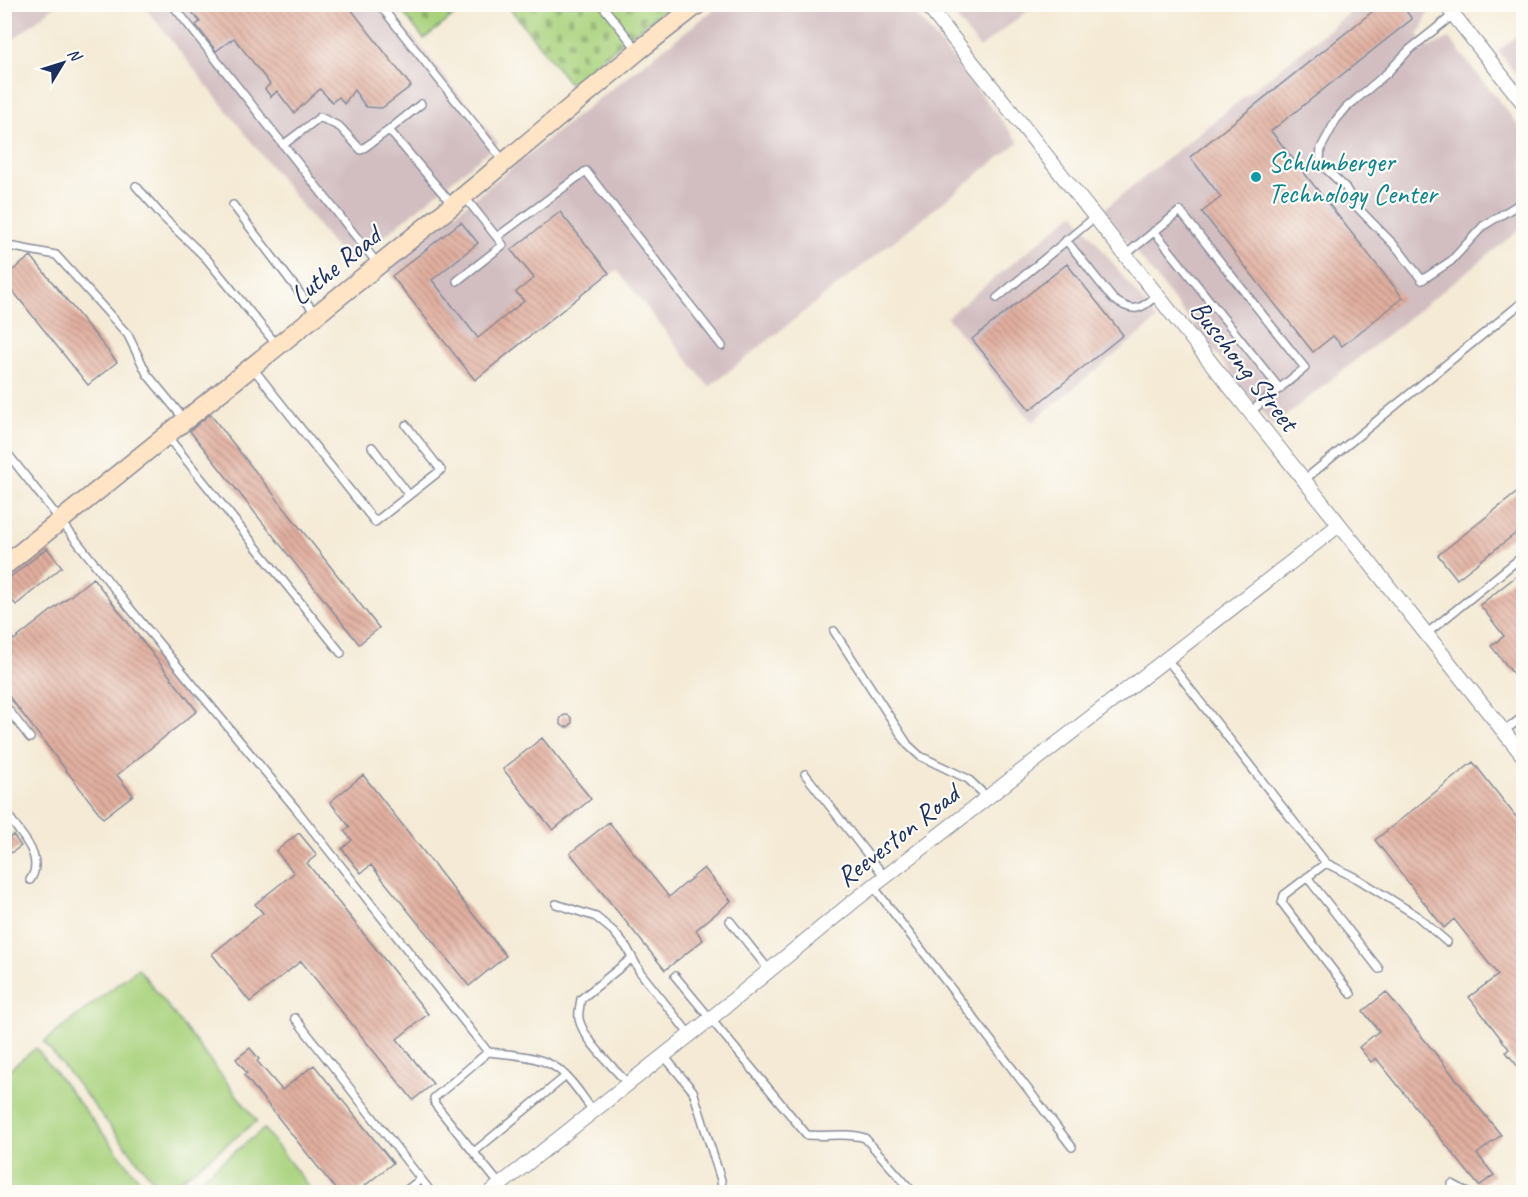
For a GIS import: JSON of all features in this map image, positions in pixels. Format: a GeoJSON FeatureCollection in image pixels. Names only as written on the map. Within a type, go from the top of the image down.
{"type":"FeatureCollection","features":[{"type":"Feature","properties":{"kind":"street","name":"Luthe Road"},"geometry":{"type":"LineString","coordinates":[[4,566],[379,265],[698,4]]}},
{"type":"Feature","properties":{"kind":"street","name":"Buschong Street"},"geometry":{"type":"LineString","coordinates":[[926,4],[1524,757]]}},
{"type":"Feature","properties":{"kind":"street"},"geometry":{"type":"LineString","coordinates":[[1452,8],[1524,104]]}},
{"type":"Feature","properties":{"kind":"street","name":"Reeveston Road"},"geometry":{"type":"LineString","coordinates":[[496,1189],[711,1019],[873,886],[1339,525]]}},
{"type":"Feature","properties":{"kind":"lane"},"geometry":{"type":"LineString","coordinates":[[172,4],[379,265]]}},
{"type":"Feature","properties":{"kind":"lane"},"geometry":{"type":"LineString","coordinates":[[379,4],[504,162]]}},
{"type":"Feature","properties":{"kind":"lane"},"geometry":{"type":"LineString","coordinates":[[601,4],[638,51]]}},
{"type":"Feature","properties":{"kind":"lane"},"geometry":{"type":"LineString","coordinates":[[1452,8],[1386,73],[1346,108],[1336,120],[1321,148],[1320,159],[1325,168],[1345,187],[1358,207],[1398,249],[1422,280],[1451,261],[1483,226],[1516,206],[1524,197]]}},
{"type":"Feature","properties":{"kind":"lane"},"geometry":{"type":"LineString","coordinates":[[283,145],[320,117],[340,127],[361,150],[421,104]]}},
{"type":"Feature","properties":{"kind":"lane"},"geometry":{"type":"LineString","coordinates":[[389,130],[503,245],[457,281]]}},
{"type":"Feature","properties":{"kind":"lane"},"geometry":{"type":"LineString","coordinates":[[497,237],[586,171],[722,346]]}},
{"type":"Feature","properties":{"kind":"lane"},"geometry":{"type":"LineString","coordinates":[[136,186],[165,219],[206,258],[278,346]]}},
{"type":"Feature","properties":{"kind":"lane"},"geometry":{"type":"LineString","coordinates":[[233,205],[317,315]]}},
{"type":"Feature","properties":{"kind":"lane"},"geometry":{"type":"LineString","coordinates":[[1125,255],[1180,211],[1305,368],[1250,412]]}},
{"type":"Feature","properties":{"kind":"lane"},"geometry":{"type":"LineString","coordinates":[[996,298],[1095,217]]}},
{"type":"Feature","properties":{"kind":"lane"},"geometry":{"type":"LineString","coordinates":[[1154,231],[1280,389]]}},
{"type":"Feature","properties":{"kind":"lane"},"geometry":{"type":"LineString","coordinates":[[1066,240],[1113,299],[1121,304],[1128,308],[1138,309],[1144,307],[1157,295]]}},
{"type":"Feature","properties":{"kind":"lane"},"geometry":{"type":"LineString","coordinates":[[14,247],[56,255],[128,335],[147,375],[185,421]]}},
{"type":"Feature","properties":{"kind":"lane"},"geometry":{"type":"LineString","coordinates":[[1304,480],[1524,301]]}},
{"type":"Feature","properties":{"kind":"lane"},"geometry":{"type":"LineString","coordinates":[[252,367],[375,522],[441,470],[406,425]]}},
{"type":"Feature","properties":{"kind":"lane"},"geometry":{"type":"LineString","coordinates":[[166,436],[341,653]]}},
{"type":"Feature","properties":{"kind":"lane"},"geometry":{"type":"LineString","coordinates":[[372,447],[410,495]]}},
{"type":"Feature","properties":{"kind":"lane"},"geometry":{"type":"LineString","coordinates":[[4,449],[136,615],[318,836],[488,1052],[543,1061],[566,1076],[594,1112]]}},
{"type":"Feature","properties":{"kind":"lane"},"geometry":{"type":"LineString","coordinates":[[1426,634],[1524,555]]}},
{"type":"Feature","properties":{"kind":"lane"},"geometry":{"type":"LineString","coordinates":[[834,631],[908,745],[920,756],[968,779],[987,797]]}},
{"type":"Feature","properties":{"kind":"lane"},"geometry":{"type":"LineString","coordinates":[[1166,658],[1326,863],[1358,879],[1416,915],[1447,942]]}},
{"type":"Feature","properties":{"kind":"lane"},"geometry":{"type":"LineString","coordinates":[[4,704],[30,738]]}},
{"type":"Feature","properties":{"kind":"lane"},"geometry":{"type":"LineString","coordinates":[[1503,732],[1524,716]]}},
{"type":"Feature","properties":{"kind":"lane"},"geometry":{"type":"LineString","coordinates":[[805,774],[885,877]]}},
{"type":"Feature","properties":{"kind":"lane"},"geometry":{"type":"LineString","coordinates":[[4,810],[27,841],[34,856],[34,874],[30,880]]}},
{"type":"Feature","properties":{"kind":"lane"},"geometry":{"type":"LineString","coordinates":[[1326,863],[1284,895],[1282,903],[1351,994]]}},
{"type":"Feature","properties":{"kind":"lane"},"geometry":{"type":"LineString","coordinates":[[1307,877],[1379,969]]}},
{"type":"Feature","properties":{"kind":"lane"},"geometry":{"type":"LineString","coordinates":[[873,886],[1072,1147]]}},
{"type":"Feature","properties":{"kind":"lane"},"geometry":{"type":"LineString","coordinates":[[556,903],[596,917],[613,931],[652,988],[690,1035]]}},
{"type":"Feature","properties":{"kind":"lane"},"geometry":{"type":"LineString","coordinates":[[730,921],[769,970]]}},
{"type":"Feature","properties":{"kind":"lane"},"geometry":{"type":"LineString","coordinates":[[628,1084],[582,1029],[579,1017],[581,999],[632,958]]}},
{"type":"Feature","properties":{"kind":"lane"},"geometry":{"type":"LineString","coordinates":[[675,976],[807,1135],[823,1137],[854,1134],[865,1138],[913,1192]]}},
{"type":"Feature","properties":{"kind":"lane"},"geometry":{"type":"LineString","coordinates":[[295,1018],[431,1192]]}},
{"type":"Feature","properties":{"kind":"lane"},"geometry":{"type":"LineString","coordinates":[[488,1052],[434,1098],[435,1104],[474,1152],[496,1189]]}},
{"type":"Feature","properties":{"kind":"lane"},"geometry":{"type":"LineString","coordinates":[[664,1056],[693,1091],[722,1180],[722,1192]]}},
{"type":"Feature","properties":{"kind":"lane"},"geometry":{"type":"LineString","coordinates":[[474,1152],[566,1076]]}},
{"type":"Feature","properties":{"kind":"lane"},"geometry":{"type":"LineString","coordinates":[[405,1192],[421,1179]]}},
{"type":"Feature","properties":{"kind":"lane"},"geometry":{"type":"LineString","coordinates":[[1452,1184],[1467,1192]]}},
{"type":"Feature","properties":{"kind":"shaded area"},"geometry":{"type":"Polygon","coordinates":[[[5,4],[56,4],[56,5],[5,46],[5,4]]]}},
{"type":"Feature","properties":{"kind":"shaded area"},"geometry":{"type":"Polygon","coordinates":[[[143,5],[387,5],[498,143],[349,265],[143,5]]]}},
{"type":"Feature","properties":{"kind":"shaded area"},"geometry":{"type":"Polygon","coordinates":[[[720,5],[909,5],[1019,142],[709,387],[617,270],[475,380],[387,268],[720,5]]]}},
{"type":"Feature","properties":{"kind":"shaded area"},"geometry":{"type":"Polygon","coordinates":[[[946,5],[1035,5],[980,48],[946,5]]]}},
{"type":"Feature","properties":{"kind":"shaded area"},"geometry":{"type":"Polygon","coordinates":[[[1359,5],[1424,5],[1429,10],[1418,34],[1428,48],[1449,38],[1523,131],[1523,227],[1273,426],[1103,210],[1359,5]]]}},
{"type":"Feature","properties":{"kind":"shaded area"},"geometry":{"type":"Polygon","coordinates":[[[1523,30],[1523,83],[1498,51],[1523,30]]]}},
{"type":"Feature","properties":{"kind":"shaded area"},"geometry":{"type":"Polygon","coordinates":[[[1074,213],[1157,320],[1032,422],[947,317],[1074,213]]]}},
{"type":"Feature","properties":{"kind":"green space"},"geometry":{"type":"Polygon","coordinates":[[[397,5],[467,5],[424,39],[397,5]]]}},
{"type":"Feature","properties":{"kind":"green space"},"geometry":{"type":"Polygon","coordinates":[[[507,5],[669,5],[570,84],[507,5]]]}},
{"type":"Feature","properties":{"kind":"green space"},"geometry":{"type":"Polygon","coordinates":[[[138,968],[257,1121],[165,1192],[162,1192],[44,1042],[138,968]]]}},
{"type":"Feature","properties":{"kind":"green space"},"geometry":{"type":"Polygon","coordinates":[[[36,1048],[149,1192],[5,1192],[5,1073],[36,1048]]]}},
{"type":"Feature","properties":{"kind":"green space"},"geometry":{"type":"Polygon","coordinates":[[[264,1129],[313,1192],[183,1192],[264,1129]]]}},
{"type":"Feature","properties":{"kind":"building"},"geometry":{"type":"Polygon","coordinates":[[[186,4],[347,4],[411,86],[382,108],[366,107],[354,90],[344,104],[339,97],[332,102],[320,89],[294,113],[277,91],[271,97],[265,89],[270,84],[234,38],[216,51],[196,25],[200,22],[186,4]]]}},
{"type":"Feature","properties":{"kind":"building","name":"Schlumberger Technology Center"},"geometry":{"type":"Polygon","coordinates":[[[1382,4],[1401,4],[1412,19],[1271,131],[1403,298],[1342,346],[1333,336],[1313,352],[1202,212],[1221,197],[1190,157],[1382,4]]]}},
{"type":"Feature","properties":{"kind":"building"},"geometry":{"type":"Polygon","coordinates":[[[560,212],[609,273],[475,380],[392,276],[461,222],[478,243],[432,280],[478,338],[524,301],[516,292],[534,278],[511,250],[560,212]]]}},
{"type":"Feature","properties":{"kind":"building"},"geometry":{"type":"Polygon","coordinates":[[[31,256],[117,362],[88,385],[4,280],[4,277],[31,256]]]}},
{"type":"Feature","properties":{"kind":"building"},"geometry":{"type":"Polygon","coordinates":[[[1067,264],[1123,335],[1030,410],[972,339],[1067,264]]]}},
{"type":"Feature","properties":{"kind":"building"},"geometry":{"type":"Polygon","coordinates":[[[210,414],[379,628],[359,644],[190,431],[210,414]]]}},
{"type":"Feature","properties":{"kind":"building"},"geometry":{"type":"Polygon","coordinates":[[[1524,487],[1524,527],[1457,579],[1438,555],[1524,487]]]}},
{"type":"Feature","properties":{"kind":"building"},"geometry":{"type":"Polygon","coordinates":[[[47,548],[62,567],[16,605],[4,591],[4,582],[47,548]]]}},
{"type":"Feature","properties":{"kind":"building"},"geometry":{"type":"Polygon","coordinates":[[[1524,570],[1524,667],[1514,675],[1491,646],[1504,636],[1480,605],[1524,570]]]}},
{"type":"Feature","properties":{"kind":"building"},"geometry":{"type":"Polygon","coordinates":[[[93,578],[197,711],[117,775],[133,795],[103,818],[4,690],[4,627],[14,640],[93,578]]]}},
{"type":"Feature","properties":{"kind":"building"},"geometry":{"type":"Polygon","coordinates":[[[568,715],[572,721],[568,727],[564,727],[560,719],[568,715]]]}},
{"type":"Feature","properties":{"kind":"building"},"geometry":{"type":"Polygon","coordinates":[[[542,738],[591,799],[553,830],[503,769],[542,738]]]}},
{"type":"Feature","properties":{"kind":"building"},"geometry":{"type":"Polygon","coordinates":[[[1473,762],[1524,827],[1524,1074],[1506,1052],[1509,1049],[1469,997],[1498,975],[1454,919],[1444,928],[1375,840],[1473,762]]]}},
{"type":"Feature","properties":{"kind":"building"},"geometry":{"type":"Polygon","coordinates":[[[363,775],[506,956],[469,986],[371,865],[361,873],[342,849],[352,840],[344,831],[350,827],[330,802],[363,775]]]}},
{"type":"Feature","properties":{"kind":"building"},"geometry":{"type":"Polygon","coordinates":[[[609,822],[669,897],[704,868],[731,901],[696,930],[703,940],[665,970],[570,853],[609,822]]]}},
{"type":"Feature","properties":{"kind":"building"},"geometry":{"type":"Polygon","coordinates":[[[299,833],[317,855],[307,863],[428,1014],[397,1039],[433,1084],[413,1100],[301,961],[250,1002],[212,954],[263,913],[255,904],[294,873],[276,851],[299,833]]]}},
{"type":"Feature","properties":{"kind":"building"},"geometry":{"type":"Polygon","coordinates":[[[13,835],[21,846],[11,853],[4,842],[13,835]]]}},
{"type":"Feature","properties":{"kind":"building"},"geometry":{"type":"Polygon","coordinates":[[[1386,992],[1501,1135],[1477,1154],[1494,1175],[1479,1186],[1376,1058],[1371,1062],[1359,1047],[1379,1031],[1363,1011],[1386,992]]]}},
{"type":"Feature","properties":{"kind":"building"},"geometry":{"type":"Polygon","coordinates":[[[250,1048],[259,1059],[257,1061],[282,1090],[314,1065],[393,1163],[357,1192],[338,1192],[244,1075],[247,1073],[236,1059],[250,1048]]]}},
{"type":"Feature","properties":{"kind":"place","name":"Schlumberger Technology Center"},"geometry":{"type":"Point","coordinates":[1256,177]}}]}
